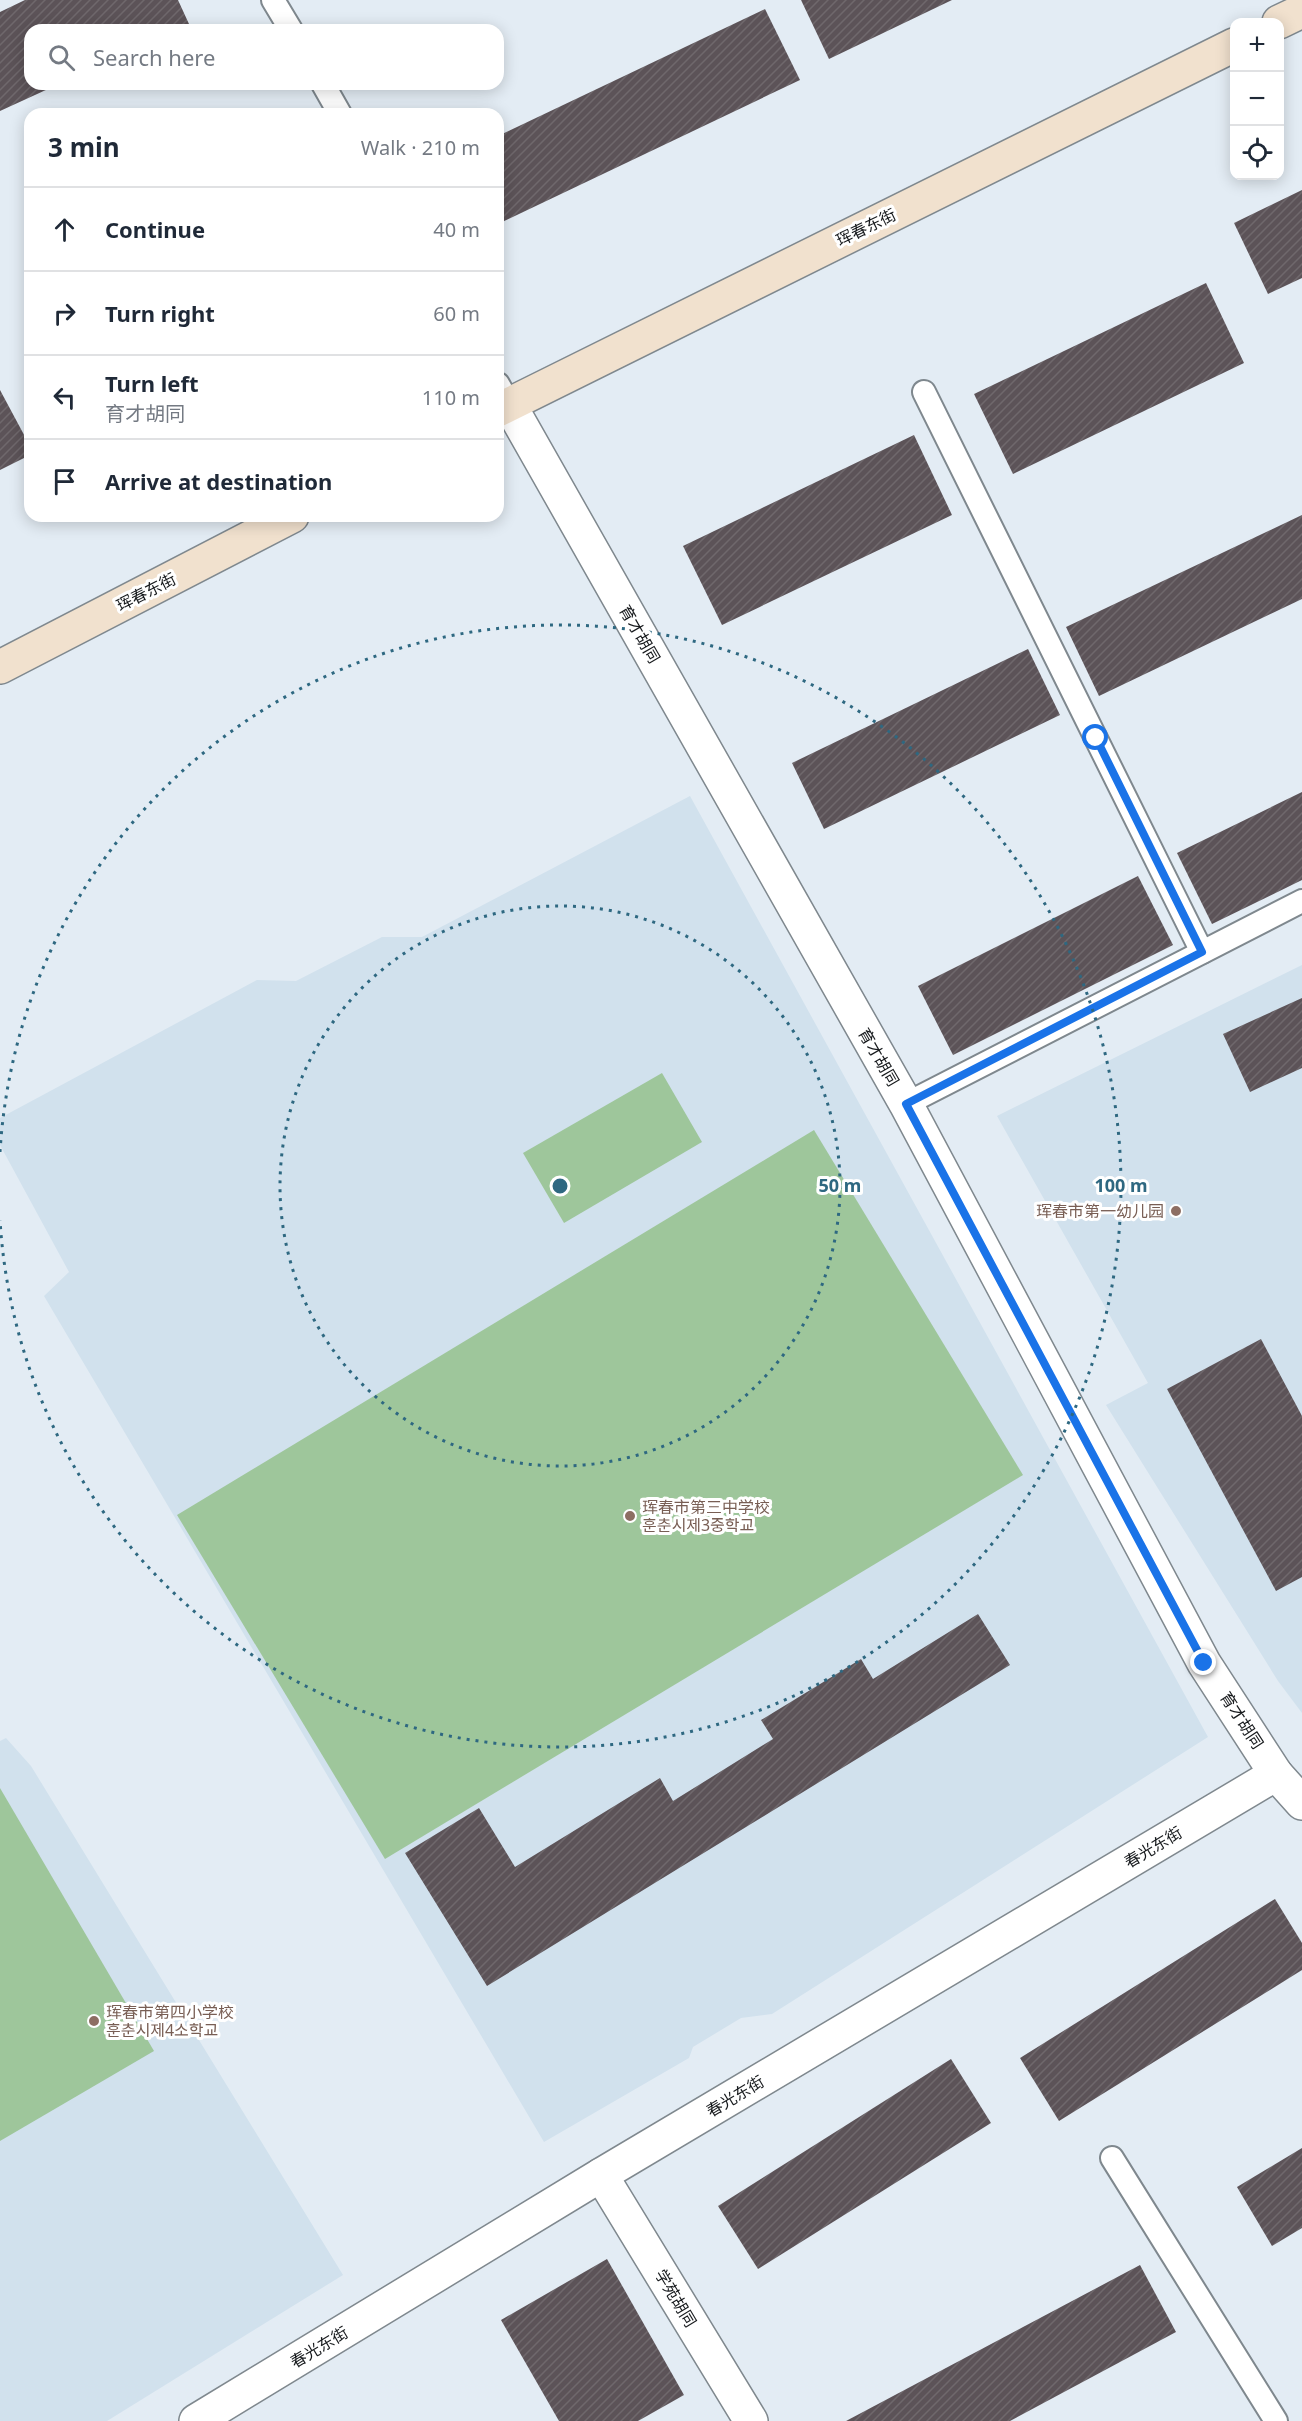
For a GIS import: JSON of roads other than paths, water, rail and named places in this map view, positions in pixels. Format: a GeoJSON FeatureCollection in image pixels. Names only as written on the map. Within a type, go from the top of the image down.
{"type":"FeatureCollection","features":[{"type":"Feature","properties":{"kind":"main road"},"geometry":{"type":"LineString","coordinates":[[1284,20],[1302,11]]}},
{"type":"Feature","properties":{"kind":"main road","name":"珲春东街"},"geometry":{"type":"LineString","coordinates":[[504,398],[1230,47]]}},
{"type":"Feature","properties":{"kind":"main road","name":"珲春东街"},"geometry":{"type":"LineString","coordinates":[[0,667],[280,522]]}},
{"type":"Feature","properties":{"kind":"street","name":"育才胡同"},"geometry":{"type":"LineString","coordinates":[[504,402],[906,1104],[1204,1663],[1276,1774],[1302,1803]]}},
{"type":"Feature","properties":{"kind":"street","name":"春光东街"},"geometry":{"type":"LineString","coordinates":[[196,2421],[601,2175],[1276,1774]]}},
{"type":"Feature","properties":{"kind":"street","name":"学苑胡同"},"geometry":{"type":"LineString","coordinates":[[601,2175],[751,2421]]}},
{"type":"Feature","properties":{"kind":"lane"},"geometry":{"type":"LineString","coordinates":[[273,0],[287,24]]}},
{"type":"Feature","properties":{"kind":"lane"},"geometry":{"type":"LineString","coordinates":[[326,90],[336,108]]}},
{"type":"Feature","properties":{"kind":"lane"},"geometry":{"type":"LineString","coordinates":[[924,392],[1202,952]]}},
{"type":"Feature","properties":{"kind":"lane"},"geometry":{"type":"LineString","coordinates":[[906,1104],[1302,901]]}},
{"type":"Feature","properties":{"kind":"lane"},"geometry":{"type":"LineString","coordinates":[[1112,2158],[1276,2421]]}},
{"type":"Feature","properties":{"kind":"place","name":"珲春市第一幼儿园"},"geometry":{"type":"Point","coordinates":[1176,1211]}},
{"type":"Feature","properties":{"kind":"place","name":"珲春市第三中学校 훈춘시제3중학교"},"geometry":{"type":"Point","coordinates":[630,1516]}},
{"type":"Feature","properties":{"kind":"place","name":"珲春市第四小学校 훈춘시제4소학교"},"geometry":{"type":"Point","coordinates":[94,2021]}}]}
